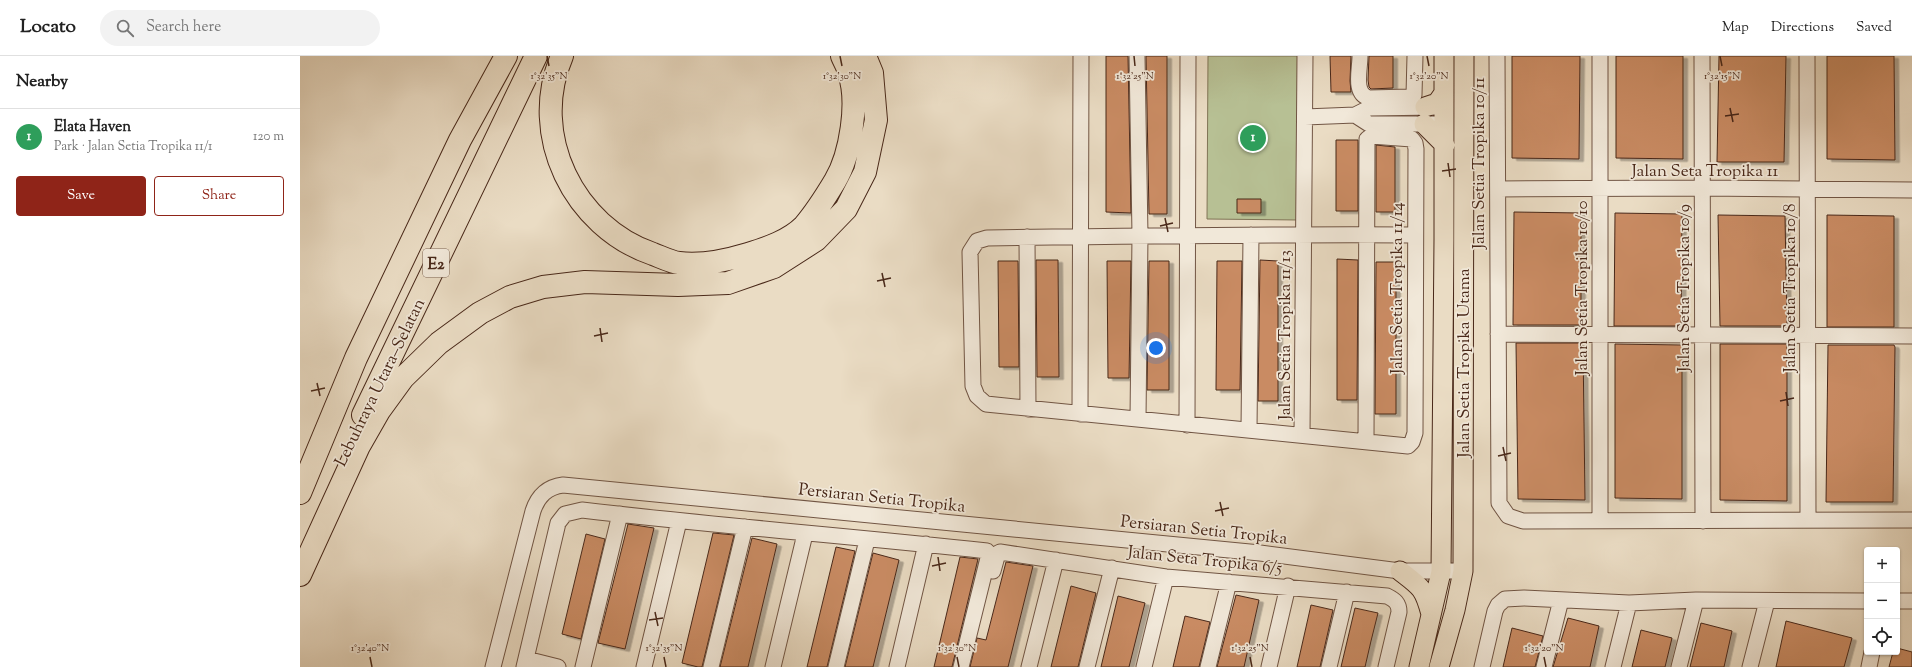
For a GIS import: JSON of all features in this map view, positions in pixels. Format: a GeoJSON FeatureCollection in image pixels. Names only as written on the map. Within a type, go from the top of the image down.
{"type":"FeatureCollection","features":[{"type":"Feature","properties":{"kind":"highway"},"geometry":{"type":"LineString","coordinates":[[460,140],[490,56]]}},
{"type":"Feature","properties":{"kind":"highway","name":"Lebuhraya Utara–Selatan"},"geometry":{"type":"LineString","coordinates":[[300,493],[356,358],[460,140],[506,56]]}},
{"type":"Feature","properties":{"kind":"highway","name":"Lebuhraya Utara–Selatan"},"geometry":{"type":"LineString","coordinates":[[300,559],[337,470],[536,56]]}},
{"type":"Feature","properties":{"kind":"highway"},"geometry":{"type":"LineString","coordinates":[[562,56],[554,77],[550,104],[551,132],[558,162],[572,189],[603,226],[635,248],[679,263],[726,261],[766,248],[786,239],[803,226],[824,198],[843,167],[854,114],[850,73],[842,56]]}},
{"type":"Feature","properties":{"kind":"highway"},"geometry":{"type":"LineString","coordinates":[[300,575],[359,446],[378,411],[403,378],[439,343],[480,313],[510,297],[543,287],[585,282],[678,284],[728,283],[774,268],[816,240],[846,209],[865,172],[876,120],[872,73],[865,56]]}},
{"type":"Feature","properties":{"kind":"main road","name":"Jalan Setia Tropika Utama"},"geometry":{"type":"LineString","coordinates":[[1419,667],[1440,572],[1444,56]]}},
{"type":"Feature","properties":{"kind":"main road","name":"Jalan Setia Tropika Utama"},"geometry":{"type":"LineString","coordinates":[[1439,667],[1463,571],[1464,56]]}},
{"type":"Feature","properties":{"kind":"main road"},"geometry":{"type":"LineString","coordinates":[[1444,108],[1437,103],[1421,108],[1444,146]]}},
{"type":"Feature","properties":{"kind":"main road"},"geometry":{"type":"LineString","coordinates":[[1400,571],[1415,582],[1426,595],[1431,614]]}},
{"type":"Feature","properties":{"kind":"street"},"geometry":{"type":"LineString","coordinates":[[1080,414],[1082,236],[1081,56]]}},
{"type":"Feature","properties":{"kind":"street"},"geometry":{"type":"LineString","coordinates":[[1137,56],[1140,235],[1138,419]]}},
{"type":"Feature","properties":{"kind":"street"},"geometry":{"type":"LineString","coordinates":[[1187,425],[1189,236],[1188,56]]}},
{"type":"Feature","properties":{"kind":"street","name":"Jalan Setia Tropika 11/13"},"geometry":{"type":"LineString","coordinates":[[1302,436],[1305,56]]}},
{"type":"Feature","properties":{"kind":"street"},"geometry":{"type":"LineString","coordinates":[[1360,56],[1359,90],[1363,97],[1410,97],[1421,108]]}},
{"type":"Feature","properties":{"kind":"street"},"geometry":{"type":"LineString","coordinates":[[1415,56],[1421,108]]}},
{"type":"Feature","properties":{"kind":"street","name":"Jalan Setia Tropika 10/11"},"geometry":{"type":"LineString","coordinates":[[1497,56],[1499,503],[1508,516],[1523,521],[1600,521]]}},
{"type":"Feature","properties":{"kind":"street","name":"Jalan Setia Tropika 10/10"},"geometry":{"type":"LineString","coordinates":[[1600,56],[1600,521]]}},
{"type":"Feature","properties":{"kind":"street","name":"Jalan Setia Tropika 10/9"},"geometry":{"type":"LineString","coordinates":[[1702,56],[1703,521]]}},
{"type":"Feature","properties":{"kind":"street","name":"Jalan Setia Tropika 10/8"},"geometry":{"type":"LineString","coordinates":[[1807,56],[1808,520]]}},
{"type":"Feature","properties":{"kind":"street"},"geometry":{"type":"LineString","coordinates":[[1305,117],[1355,116],[1369,108],[1444,108],[1464,115]]}},
{"type":"Feature","properties":{"kind":"street"},"geometry":{"type":"LineString","coordinates":[[1394,108],[1394,124]]}},
{"type":"Feature","properties":{"kind":"street"},"geometry":{"type":"LineString","coordinates":[[1355,116],[1369,124],[1394,124],[1421,108]]}},
{"type":"Feature","properties":{"kind":"street","name":"Jalan Setia Tropika 11/14"},"geometry":{"type":"LineString","coordinates":[[1366,442],[1408,446],[1412,442],[1415,433],[1415,143],[1412,139],[1368,136],[1367,235]]}},
{"type":"Feature","properties":{"kind":"street","name":"Jalan Seta Tropika 11"},"geometry":{"type":"LineString","coordinates":[[1498,189],[1702,188],[1912,190]]}},
{"type":"Feature","properties":{"kind":"street"},"geometry":{"type":"LineString","coordinates":[[1367,235],[1366,442],[986,404],[977,396],[973,386],[970,252],[977,241],[987,238],[1140,235],[1189,236],[1304,234],[1415,235]]}},
{"type":"Feature","properties":{"kind":"street"},"geometry":{"type":"LineString","coordinates":[[1249,430],[1251,235]]}},
{"type":"Feature","properties":{"kind":"street"},"geometry":{"type":"LineString","coordinates":[[1027,237],[1028,409]]}},
{"type":"Feature","properties":{"kind":"street"},"geometry":{"type":"LineString","coordinates":[[1498,334],[1600,336],[1912,336]]}},
{"type":"Feature","properties":{"kind":"street","name":"Persiaran Setia Tropika"},"geometry":{"type":"LineString","coordinates":[[493,667],[536,502],[548,488],[555,486],[579,487],[1252,552],[1400,571],[1463,571]]}},
{"type":"Feature","properties":{"kind":"street","name":"Jalan Seta Tropika 6/5"},"geometry":{"type":"LineString","coordinates":[[525,663],[558,523],[565,514],[582,510],[805,534],[926,544],[1056,560],[1166,577],[1288,586],[1387,596],[1395,600],[1399,606],[1399,612],[1386,667]]}},
{"type":"Feature","properties":{"kind":"street"},"geometry":{"type":"LineString","coordinates":[[583,667],[620,514]]}},
{"type":"Feature","properties":{"kind":"street"},"geometry":{"type":"LineString","coordinates":[[1600,521],[1912,520]]}},
{"type":"Feature","properties":{"kind":"street"},"geometry":{"type":"LineString","coordinates":[[644,667],[678,521]]}},
{"type":"Feature","properties":{"kind":"street"},"geometry":{"type":"LineString","coordinates":[[711,667],[745,527]]}},
{"type":"Feature","properties":{"kind":"street"},"geometry":{"type":"LineString","coordinates":[[773,667],[805,534]]}},
{"type":"Feature","properties":{"kind":"street"},"geometry":{"type":"LineString","coordinates":[[836,667],[867,540]]}},
{"type":"Feature","properties":{"kind":"street"},"geometry":{"type":"LineString","coordinates":[[897,667],[926,544]]}},
{"type":"Feature","properties":{"kind":"street"},"geometry":{"type":"LineString","coordinates":[[961,667],[989,554],[987,551],[990,552]]}},
{"type":"Feature","properties":{"kind":"street"},"geometry":{"type":"LineString","coordinates":[[970,667],[990,552]]}},
{"type":"Feature","properties":{"kind":"street"},"geometry":{"type":"LineString","coordinates":[[1029,667],[1056,560]]}},
{"type":"Feature","properties":{"kind":"street"},"geometry":{"type":"LineString","coordinates":[[1087,667],[1112,568]]}},
{"type":"Feature","properties":{"kind":"street"},"geometry":{"type":"LineString","coordinates":[[1144,667],[1166,577]]}},
{"type":"Feature","properties":{"kind":"street"},"geometry":{"type":"LineString","coordinates":[[1208,667],[1229,582]]}},
{"type":"Feature","properties":{"kind":"street"},"geometry":{"type":"LineString","coordinates":[[1269,667],[1288,586]]}},
{"type":"Feature","properties":{"kind":"street"},"geometry":{"type":"LineString","coordinates":[[1329,667],[1346,592]]}},
{"type":"Feature","properties":{"kind":"street"},"geometry":{"type":"LineString","coordinates":[[1482,667],[1498,605],[1505,599],[1524,598],[1629,603],[1696,600],[1864,601]]}},
{"type":"Feature","properties":{"kind":"street"},"geometry":{"type":"LineString","coordinates":[[1544,667],[1561,600]]}},
{"type":"Feature","properties":{"kind":"street"},"geometry":{"type":"LineString","coordinates":[[1679,667],[1696,600]]}},
{"type":"Feature","properties":{"kind":"street"},"geometry":{"type":"LineString","coordinates":[[1750,667],[1767,601]]}},
{"type":"Feature","properties":{"kind":"street"},"geometry":{"type":"LineString","coordinates":[[1900,601],[1912,601]]}},
{"type":"Feature","properties":{"kind":"street"},"geometry":{"type":"LineString","coordinates":[[1613,667],[1629,603]]}},
{"type":"Feature","properties":{"kind":"street"},"geometry":{"type":"LineString","coordinates":[[1869,667],[1871,655]]}},
{"type":"Feature","properties":{"kind":"street"},"geometry":{"type":"LineString","coordinates":[[525,663],[558,667]]}},
{"type":"Feature","properties":{"kind":"green space"},"geometry":{"type":"Polygon","coordinates":[[[1208,56],[1299,56],[1298,220],[1207,219],[1208,56]]]}},
{"type":"Feature","properties":{"kind":"building"},"geometry":{"type":"Polygon","coordinates":[[[1106,56],[1128,56],[1131,213],[1106,212],[1106,56]]]}},
{"type":"Feature","properties":{"kind":"building"},"geometry":{"type":"Polygon","coordinates":[[[1146,56],[1167,56],[1167,214],[1149,214],[1146,56]]]}},
{"type":"Feature","properties":{"kind":"building"},"geometry":{"type":"Polygon","coordinates":[[[1330,56],[1351,56],[1351,92],[1331,92],[1330,56]]]}},
{"type":"Feature","properties":{"kind":"building"},"geometry":{"type":"Polygon","coordinates":[[[1369,56],[1393,56],[1393,88],[1371,89],[1369,87],[1369,56]]]}},
{"type":"Feature","properties":{"kind":"building"},"geometry":{"type":"Polygon","coordinates":[[[1512,56],[1580,56],[1579,159],[1512,158],[1512,56]]]}},
{"type":"Feature","properties":{"kind":"building"},"geometry":{"type":"Polygon","coordinates":[[[1616,56],[1683,56],[1683,159],[1616,158],[1616,56]]]}},
{"type":"Feature","properties":{"kind":"building"},"geometry":{"type":"Polygon","coordinates":[[[1719,56],[1786,56],[1784,162],[1717,162],[1719,56]]]}},
{"type":"Feature","properties":{"kind":"building"},"geometry":{"type":"Polygon","coordinates":[[[1827,56],[1894,56],[1895,160],[1827,159],[1827,56]]]}},
{"type":"Feature","properties":{"kind":"building"},"geometry":{"type":"Polygon","coordinates":[[[1336,140],[1358,140],[1358,211],[1336,211],[1336,140]]]}},
{"type":"Feature","properties":{"kind":"building"},"geometry":{"type":"Polygon","coordinates":[[[1376,145],[1395,147],[1395,212],[1376,212],[1376,145]]]}},
{"type":"Feature","properties":{"kind":"building"},"geometry":{"type":"Polygon","coordinates":[[[1237,199],[1261,199],[1261,213],[1237,213],[1237,199]]]}},
{"type":"Feature","properties":{"kind":"building"},"geometry":{"type":"Polygon","coordinates":[[[1514,212],[1581,213],[1581,325],[1513,325],[1514,212]]]}},
{"type":"Feature","properties":{"kind":"building"},"geometry":{"type":"Polygon","coordinates":[[[1615,213],[1682,214],[1681,326],[1614,326],[1615,213]]]}},
{"type":"Feature","properties":{"kind":"building"},"geometry":{"type":"Polygon","coordinates":[[[1718,215],[1785,216],[1787,326],[1720,326],[1718,215]]]}},
{"type":"Feature","properties":{"kind":"building"},"geometry":{"type":"Polygon","coordinates":[[[1827,215],[1894,216],[1894,327],[1827,327],[1827,215]]]}},
{"type":"Feature","properties":{"kind":"building"},"geometry":{"type":"Polygon","coordinates":[[[1337,259],[1358,260],[1357,400],[1337,400],[1337,259]]]}},
{"type":"Feature","properties":{"kind":"building"},"geometry":{"type":"Polygon","coordinates":[[[1036,260],[1058,260],[1059,377],[1037,377],[1036,260]]]}},
{"type":"Feature","properties":{"kind":"building"},"geometry":{"type":"Polygon","coordinates":[[[1260,260],[1278,261],[1278,401],[1258,401],[1260,260]]]}},
{"type":"Feature","properties":{"kind":"building"},"geometry":{"type":"Polygon","coordinates":[[[998,261],[1018,261],[1019,367],[999,367],[998,261]]]}},
{"type":"Feature","properties":{"kind":"building"},"geometry":{"type":"Polygon","coordinates":[[[1107,261],[1131,261],[1129,378],[1108,378],[1107,261]]]}},
{"type":"Feature","properties":{"kind":"building"},"geometry":{"type":"Polygon","coordinates":[[[1149,261],[1169,261],[1169,390],[1147,390],[1149,261]]]}},
{"type":"Feature","properties":{"kind":"building"},"geometry":{"type":"Polygon","coordinates":[[[1217,261],[1242,261],[1240,390],[1216,390],[1217,261]]]}},
{"type":"Feature","properties":{"kind":"building"},"geometry":{"type":"Polygon","coordinates":[[[1376,262],[1396,262],[1396,414],[1375,414],[1376,262]]]}},
{"type":"Feature","properties":{"kind":"building"},"geometry":{"type":"Polygon","coordinates":[[[1516,343],[1581,343],[1581,345],[1583,345],[1585,500],[1518,499],[1516,343]]]}},
{"type":"Feature","properties":{"kind":"building"},"geometry":{"type":"Polygon","coordinates":[[[1615,344],[1682,345],[1682,499],[1615,498],[1615,344]]]}},
{"type":"Feature","properties":{"kind":"building"},"geometry":{"type":"Polygon","coordinates":[[[1720,344],[1787,344],[1787,501],[1720,500],[1720,344]]]}},
{"type":"Feature","properties":{"kind":"building"},"geometry":{"type":"Polygon","coordinates":[[[1828,345],[1894,345],[1895,347],[1893,502],[1826,502],[1828,345]]]}},
{"type":"Feature","properties":{"kind":"building"},"geometry":{"type":"Polygon","coordinates":[[[628,524],[654,528],[625,649],[598,643],[628,524]]]}},
{"type":"Feature","properties":{"kind":"building"},"geometry":{"type":"Polygon","coordinates":[[[713,533],[734,535],[702,667],[698,667],[682,663],[713,533]]]}},
{"type":"Feature","properties":{"kind":"building"},"geometry":{"type":"Polygon","coordinates":[[[586,534],[605,539],[581,639],[562,634],[586,534]]]}},
{"type":"Feature","properties":{"kind":"building"},"geometry":{"type":"Polygon","coordinates":[[[752,538],[777,544],[748,667],[720,667],[752,538]]]}},
{"type":"Feature","properties":{"kind":"building"},"geometry":{"type":"Polygon","coordinates":[[[836,547],[855,551],[827,667],[807,667],[836,547]]]}},
{"type":"Feature","properties":{"kind":"building"},"geometry":{"type":"Polygon","coordinates":[[[873,553],[899,560],[873,667],[845,667],[873,553]]]}},
{"type":"Feature","properties":{"kind":"building"},"geometry":{"type":"Polygon","coordinates":[[[960,557],[978,559],[952,667],[934,667],[960,557]]]}},
{"type":"Feature","properties":{"kind":"building"},"geometry":{"type":"Polygon","coordinates":[[[1006,562],[1033,566],[1008,667],[970,667],[977,638],[986,640],[1006,562]]]}},
{"type":"Feature","properties":{"kind":"building"},"geometry":{"type":"Polygon","coordinates":[[[1071,586],[1096,593],[1078,667],[1051,667],[1071,586]]]}},
{"type":"Feature","properties":{"kind":"building"},"geometry":{"type":"Polygon","coordinates":[[[1236,595],[1259,600],[1244,667],[1217,667],[1236,595]]]}},
{"type":"Feature","properties":{"kind":"building"},"geometry":{"type":"Polygon","coordinates":[[[1118,596],[1145,603],[1129,667],[1101,667],[1118,596]]]}},
{"type":"Feature","properties":{"kind":"building"},"geometry":{"type":"Polygon","coordinates":[[[1311,605],[1333,610],[1320,667],[1297,667],[1311,605]]]}},
{"type":"Feature","properties":{"kind":"building"},"geometry":{"type":"Polygon","coordinates":[[[1355,608],[1378,613],[1365,667],[1341,667],[1355,608]]]}},
{"type":"Feature","properties":{"kind":"building"},"geometry":{"type":"Polygon","coordinates":[[[1185,616],[1210,622],[1199,667],[1173,667],[1185,616]]]}},
{"type":"Feature","properties":{"kind":"building"},"geometry":{"type":"Polygon","coordinates":[[[1568,618],[1599,626],[1590,667],[1553,667],[1568,618]]]}},
{"type":"Feature","properties":{"kind":"building"},"geometry":{"type":"Polygon","coordinates":[[[1786,621],[1852,638],[1844,667],[1776,667],[1786,621]]]}},
{"type":"Feature","properties":{"kind":"building"},"geometry":{"type":"Polygon","coordinates":[[[1701,623],[1732,631],[1724,667],[1690,667],[1701,623]]]}},
{"type":"Feature","properties":{"kind":"building"},"geometry":{"type":"Polygon","coordinates":[[[1512,628],[1543,636],[1535,667],[1503,667],[1512,628]]]}},
{"type":"Feature","properties":{"kind":"building"},"geometry":{"type":"Polygon","coordinates":[[[1641,630],[1672,638],[1665,667],[1632,667],[1641,630]]]}},
{"type":"Feature","properties":{"kind":"building"},"geometry":{"type":"Polygon","coordinates":[[[1900,649],[1912,652],[1912,667],[1889,667],[1892,655],[1900,655],[1900,649]]]}},
{"type":"Feature","properties":{"kind":"place","name":"Elata Haven"},"geometry":{"type":"Point","coordinates":[1253,138]}}]}
